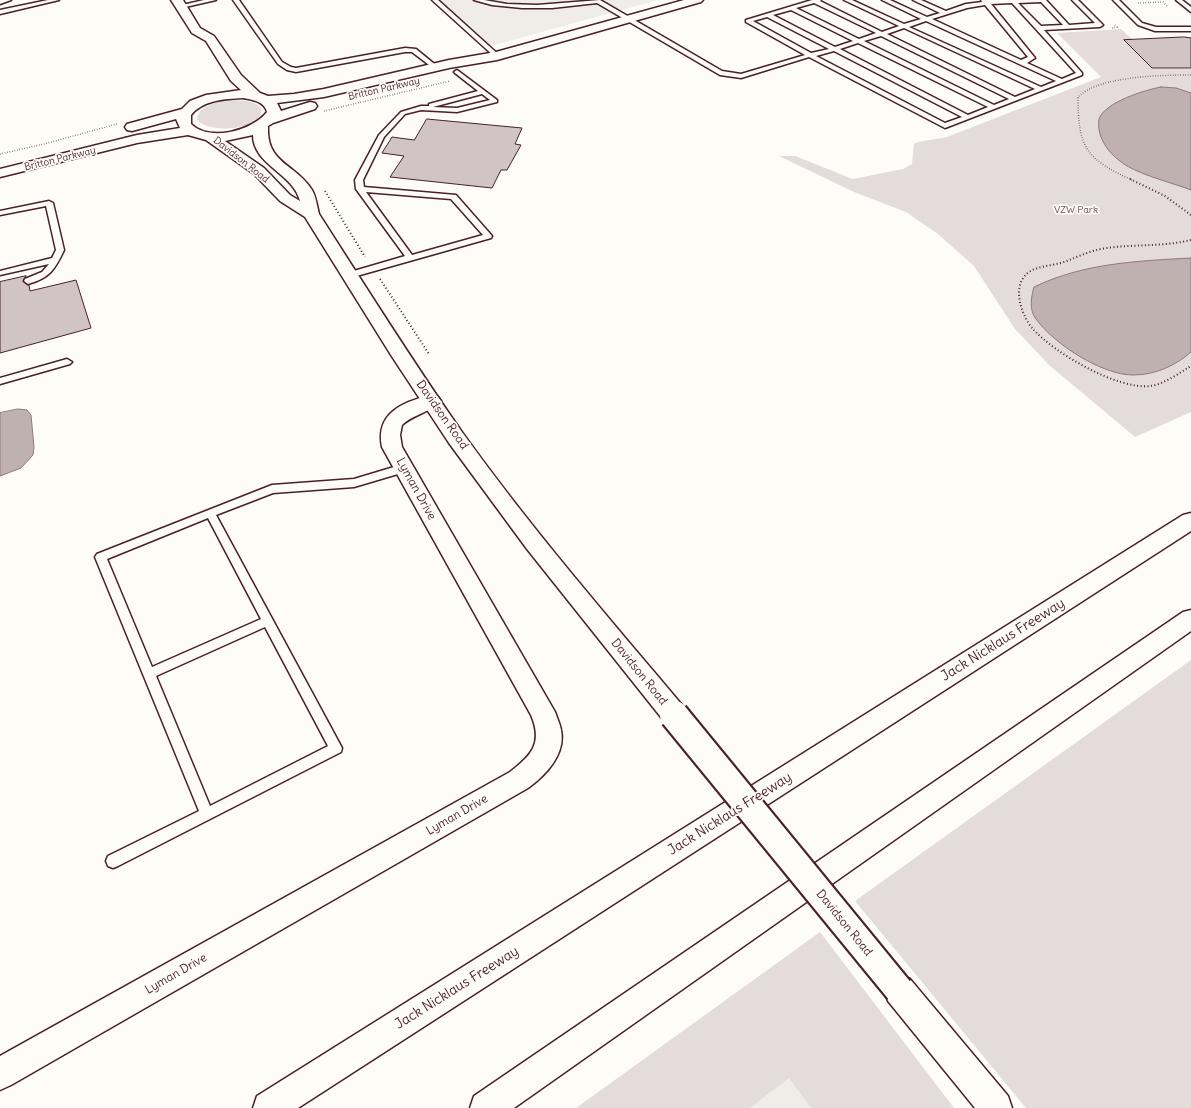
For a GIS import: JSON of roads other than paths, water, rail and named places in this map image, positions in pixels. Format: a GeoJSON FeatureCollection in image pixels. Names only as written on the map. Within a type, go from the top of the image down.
{"type":"FeatureCollection","features":[{"type":"Feature","properties":{"kind":"main road","name":"Britton Parkway"},"geometry":{"type":"LineString","coordinates":[[0,162],[52,150],[186,112],[194,105],[205,100],[230,94],[261,98],[294,98],[324,93],[435,67],[496,56],[697,0]]}},
{"type":"Feature","properties":{"kind":"main road"},"geometry":{"type":"LineString","coordinates":[[179,3],[196,30],[210,40],[236,78],[261,98]]}},
{"type":"Feature","properties":{"kind":"main road"},"geometry":{"type":"LineString","coordinates":[[196,30],[196,44]]}},
{"type":"Feature","properties":{"kind":"main road","name":"Britton Parkway"},"geometry":{"type":"LineString","coordinates":[[208,136],[242,133],[266,122],[318,104],[457,72],[496,56]]}},
{"type":"Feature","properties":{"kind":"main road"},"geometry":{"type":"LineString","coordinates":[[205,100],[217,86]]}},
{"type":"Feature","properties":{"kind":"main road","name":"Davidson Road"},"geometry":{"type":"LineString","coordinates":[[261,98],[273,105],[274,112],[266,122],[259,135],[262,150],[289,173],[304,190],[311,214],[431,401],[487,479],[550,561],[673,713],[996,1108]]}},
{"type":"Feature","properties":{"kind":"main road"},"geometry":{"type":"LineString","coordinates":[[186,112],[183,118],[184,125],[190,130],[208,136]]}},
{"type":"Feature","properties":{"kind":"main road","name":"Britton Parkway"},"geometry":{"type":"LineString","coordinates":[[0,173],[137,139],[190,130]]}},
{"type":"Feature","properties":{"kind":"main road","name":"Davidson Road"},"geometry":{"type":"LineString","coordinates":[[208,136],[259,171],[285,198],[311,214]]}},
{"type":"Feature","properties":{"kind":"main road","name":"Lyman Drive"},"geometry":{"type":"LineString","coordinates":[[0,1074],[519,780],[535,768],[546,753],[549,732],[542,712],[392,447],[389,432],[392,424],[404,413],[431,401]]}},
{"type":"Feature","properties":{"kind":"main road","name":"Jack Nicklaus Freeway"},"geometry":{"type":"LineString","coordinates":[[269,1108],[1191,521]]}},
{"type":"Feature","properties":{"kind":"main road"},"geometry":{"type":"LineString","coordinates":[[486,1108],[1191,619]]}},
{"type":"Feature","properties":{"kind":"lane"},"geometry":{"type":"LineString","coordinates":[[0,2],[8,0]]}},
{"type":"Feature","properties":{"kind":"lane"},"geometry":{"type":"LineString","coordinates":[[0,12],[56,0]]}},
{"type":"Feature","properties":{"kind":"lane"},"geometry":{"type":"LineString","coordinates":[[179,3],[213,0]]}},
{"type":"Feature","properties":{"kind":"lane"},"geometry":{"type":"LineString","coordinates":[[236,0],[280,63],[289,69],[311,68],[405,50],[414,50],[435,67]]}},
{"type":"Feature","properties":{"kind":"lane"},"geometry":{"type":"LineString","coordinates":[[435,0],[496,56]]}},
{"type":"Feature","properties":{"kind":"lane"},"geometry":{"type":"LineString","coordinates":[[477,0],[497,5],[537,8],[560,7],[597,1],[630,19],[720,74],[741,76],[835,49],[880,33],[985,1],[1042,0],[1068,27]]}},
{"type":"Feature","properties":{"kind":"lane"},"geometry":{"type":"LineString","coordinates":[[1013,1],[1080,74],[945,126],[748,21],[816,0],[1015,99]]}},
{"type":"Feature","properties":{"kind":"lane"},"geometry":{"type":"LineString","coordinates":[[848,0],[1040,89]]}},
{"type":"Feature","properties":{"kind":"lane"},"geometry":{"type":"LineString","coordinates":[[885,0],[1061,81]]}},
{"type":"Feature","properties":{"kind":"lane"},"geometry":{"type":"LineString","coordinates":[[916,0],[946,13]]}},
{"type":"Feature","properties":{"kind":"lane"},"geometry":{"type":"LineString","coordinates":[[1039,28],[1100,25],[1075,0]]}},
{"type":"Feature","properties":{"kind":"lane"},"geometry":{"type":"LineString","coordinates":[[1115,0],[1140,24],[1155,28],[1191,29]]}},
{"type":"Feature","properties":{"kind":"lane"},"geometry":{"type":"LineString","coordinates":[[1179,0],[1191,10]]}},
{"type":"Feature","properties":{"kind":"lane"},"geometry":{"type":"LineString","coordinates":[[985,1],[1032,58],[1020,63]]}},
{"type":"Feature","properties":{"kind":"lane"},"geometry":{"type":"LineString","coordinates":[[960,3],[966,6]]}},
{"type":"Feature","properties":{"kind":"lane"},"geometry":{"type":"LineString","coordinates":[[791,8],[993,107]]}},
{"type":"Feature","properties":{"kind":"lane"},"geometry":{"type":"LineString","coordinates":[[768,15],[967,117]]}},
{"type":"Feature","properties":{"kind":"lane"},"geometry":{"type":"LineString","coordinates":[[421,108],[457,110],[495,101],[457,72]]}},
{"type":"Feature","properties":{"kind":"lane"},"geometry":{"type":"LineString","coordinates":[[412,257],[360,189],[359,180],[381,136],[403,113],[484,92]]}},
{"type":"Feature","properties":{"kind":"lane"},"geometry":{"type":"LineString","coordinates":[[350,275],[488,236],[452,197],[360,189]]}},
{"type":"Feature","properties":{"kind":"lane"},"geometry":{"type":"LineString","coordinates":[[0,213],[49,203],[60,250],[51,269],[46,274],[28,281]]}},
{"type":"Feature","properties":{"kind":"lane"},"geometry":{"type":"LineString","coordinates":[[0,273],[55,260]]}},
{"type":"Feature","properties":{"kind":"lane"},"geometry":{"type":"LineString","coordinates":[[0,381],[66,362]]}},
{"type":"Feature","properties":{"kind":"lane"},"geometry":{"type":"LineString","coordinates":[[206,814],[101,557],[272,489],[354,484],[404,468]]}},
{"type":"Feature","properties":{"kind":"lane"},"geometry":{"type":"LineString","coordinates":[[113,861],[336,748],[210,513]]}},
{"type":"Feature","properties":{"kind":"lane"},"geometry":{"type":"LineString","coordinates":[[149,674],[267,621]]}},
{"type":"Feature","properties":{"kind":"park label","name":"VZW Park"},"geometry":{"type":"Point","coordinates":[1076,210]}}]}
